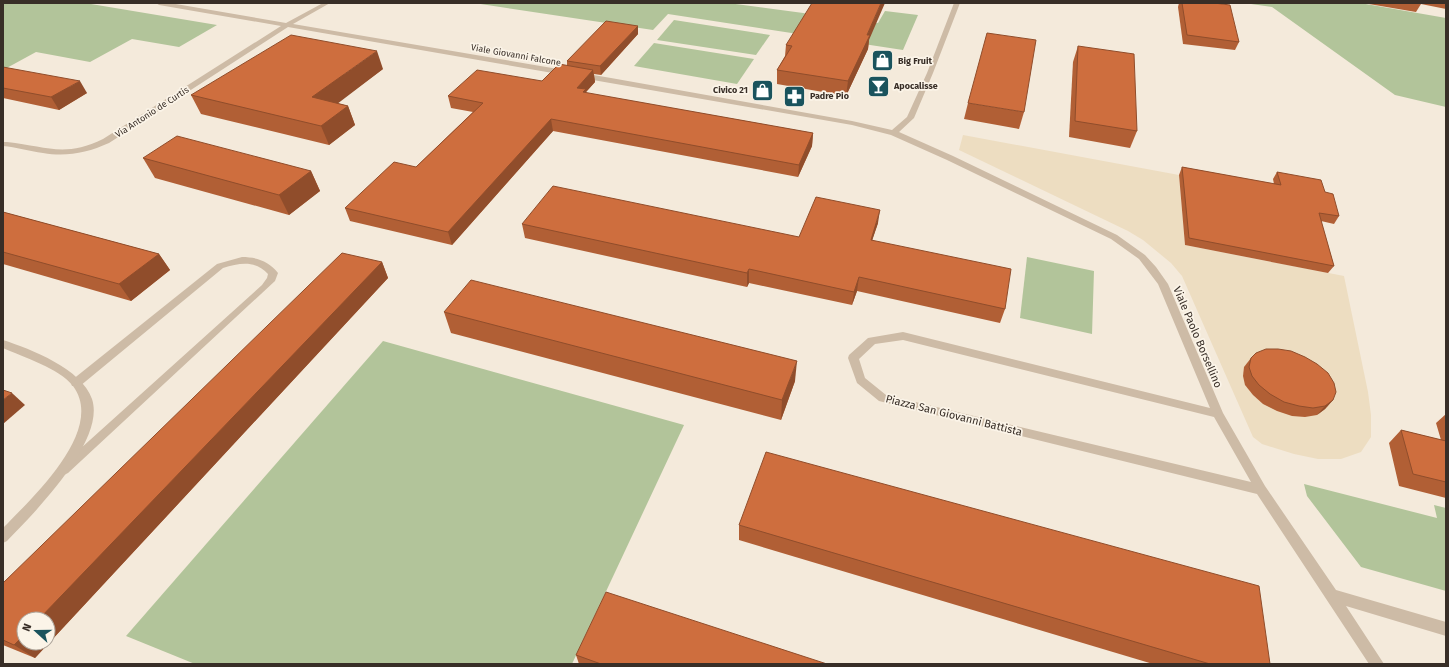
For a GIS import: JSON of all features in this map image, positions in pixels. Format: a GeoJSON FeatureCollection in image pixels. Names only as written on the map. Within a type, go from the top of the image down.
{"type":"FeatureCollection","features":[{"type":"Feature","properties":{"kind":"street","name":"Viale Giovanni Falcone"},"geometry":{"type":"LineString","coordinates":[[159,3],[610,80],[852,123],[894,133]]}},
{"type":"Feature","properties":{"kind":"street","name":"Via Antonio de Curtis"},"geometry":{"type":"LineString","coordinates":[[3,144],[52,153],[80,152],[94,147],[106,141],[288,24],[327,3]]}},
{"type":"Feature","properties":{"kind":"street"},"geometry":{"type":"LineString","coordinates":[[894,133],[910,118],[930,73],[957,3]]}},
{"type":"Feature","properties":{"kind":"street","name":"Viale Paolo Borsellino"},"geometry":{"type":"LineString","coordinates":[[894,133],[950,158],[1114,237],[1139,253],[1155,271],[1163,284],[1218,414],[1261,490],[1377,664]]}},
{"type":"Feature","properties":{"kind":"street"},"geometry":{"type":"LineString","coordinates":[[3,537],[58,476],[265,287],[272,279],[273,273],[263,264],[250,260],[235,261],[220,266],[76,383]]}},
{"type":"Feature","properties":{"kind":"street","name":"Piazza San Giovanni Battista"},"geometry":{"type":"LineString","coordinates":[[1218,414],[903,336],[872,341],[853,358],[860,380],[883,398],[1261,490]]}},
{"type":"Feature","properties":{"kind":"street"},"geometry":{"type":"LineString","coordinates":[[3,344],[57,370],[76,383],[84,394],[87,408],[86,424],[77,448],[58,476]]}},
{"type":"Feature","properties":{"kind":"street"},"geometry":{"type":"LineString","coordinates":[[1330,595],[1446,629]]}},
{"type":"Feature","properties":{"kind":"green space"},"geometry":{"type":"Polygon","coordinates":[[[3,3],[85,3],[217,25],[179,47],[132,39],[90,62],[36,52],[3,70],[3,3]]]}},
{"type":"Feature","properties":{"kind":"green space"},"geometry":{"type":"Polygon","coordinates":[[[474,3],[728,3],[878,23],[885,11],[918,15],[903,50],[668,14],[653,30],[474,3]]]}},
{"type":"Feature","properties":{"kind":"green space"},"geometry":{"type":"Polygon","coordinates":[[[1244,3],[1360,3],[1446,18],[1446,107],[1395,95],[1272,7],[1244,3]]]}},
{"type":"Feature","properties":{"kind":"green space"},"geometry":{"type":"Polygon","coordinates":[[[674,20],[770,35],[756,55],[657,40],[674,20]]]}},
{"type":"Feature","properties":{"kind":"green space"},"geometry":{"type":"Polygon","coordinates":[[[654,43],[754,59],[737,84],[634,66],[654,43]]]}},
{"type":"Feature","properties":{"kind":"green space"},"geometry":{"type":"Polygon","coordinates":[[[1027,257],[1094,271],[1092,334],[1020,318],[1027,257]]]}},
{"type":"Feature","properties":{"kind":"green space"},"geometry":{"type":"Polygon","coordinates":[[[383,341],[684,425],[572,664],[195,664],[126,636],[383,341]]]}},
{"type":"Feature","properties":{"kind":"green space"},"geometry":{"type":"Polygon","coordinates":[[[1304,484],[1437,518],[1434,505],[1446,508],[1446,591],[1361,567],[1307,496],[1304,484]]]}},
{"type":"Feature","properties":{"kind":"shaded area"},"geometry":{"type":"Polygon","coordinates":[[[963,135],[1179,175],[1185,245],[1344,276],[1368,392],[1371,415],[1371,437],[1361,452],[1341,459],[1318,459],[1294,454],[1262,444],[1253,437],[1182,276],[1171,263],[1143,240],[1128,231],[959,150],[963,135]]]}},
{"type":"Feature","properties":{"kind":"building"},"geometry":{"type":"Polygon","coordinates":[[[812,3],[881,3],[867,35],[870,35],[848,81],[777,70],[792,46],[786,45],[812,3]]]}},
{"type":"Feature","properties":{"kind":"building"},"geometry":{"type":"Polygon","coordinates":[[[1182,3],[1214,3],[1230,5],[1239,42],[1187,35],[1182,3]]]}},
{"type":"Feature","properties":{"kind":"building"},"geometry":{"type":"Polygon","coordinates":[[[606,21],[638,26],[600,66],[567,61],[606,21]]]}},
{"type":"Feature","properties":{"kind":"building"},"geometry":{"type":"Polygon","coordinates":[[[987,33],[1036,40],[1024,112],[968,103],[987,33]]]}},
{"type":"Feature","properties":{"kind":"building"},"geometry":{"type":"Polygon","coordinates":[[[291,35],[377,51],[312,97],[348,106],[321,126],[191,95],[291,35]]]}},
{"type":"Feature","properties":{"kind":"building"},"geometry":{"type":"Polygon","coordinates":[[[1078,46],[1134,54],[1137,131],[1075,121],[1078,46]]]}},
{"type":"Feature","properties":{"kind":"building"},"geometry":{"type":"Polygon","coordinates":[[[559,64],[593,70],[577,88],[586,89],[583,92],[813,133],[799,165],[551,119],[448,232],[345,208],[394,162],[416,167],[483,103],[448,96],[477,70],[542,81],[559,64]]]}},
{"type":"Feature","properties":{"kind":"building"},"geometry":{"type":"Polygon","coordinates":[[[3,67],[80,81],[51,97],[3,88],[3,67]]]}},
{"type":"Feature","properties":{"kind":"building"},"geometry":{"type":"Polygon","coordinates":[[[177,136],[311,171],[279,195],[143,158],[177,136]]]}},
{"type":"Feature","properties":{"kind":"building"},"geometry":{"type":"Polygon","coordinates":[[[1182,167],[1281,185],[1277,172],[1321,180],[1325,192],[1333,194],[1339,216],[1319,213],[1334,266],[1189,238],[1182,167]]]}},
{"type":"Feature","properties":{"kind":"building"},"geometry":{"type":"Polygon","coordinates":[[[553,186],[799,237],[816,197],[880,210],[871,240],[1011,269],[1005,309],[859,277],[854,292],[749,269],[747,273],[522,224],[553,186]]]}},
{"type":"Feature","properties":{"kind":"building"},"geometry":{"type":"Polygon","coordinates":[[[3,212],[159,254],[119,284],[3,252],[3,212]]]}},
{"type":"Feature","properties":{"kind":"building"},"geometry":{"type":"Polygon","coordinates":[[[342,253],[382,262],[47,611],[16,611],[16,643],[14,645],[3,640],[3,583],[342,253]]]}},
{"type":"Feature","properties":{"kind":"building"},"geometry":{"type":"Polygon","coordinates":[[[471,280],[797,361],[782,400],[444,312],[471,280]]]}},
{"type":"Feature","properties":{"kind":"building"},"geometry":{"type":"Polygon","coordinates":[[[1266,349],[1291,351],[1317,364],[1328,373],[1334,383],[1336,392],[1333,400],[1325,406],[1313,408],[1284,402],[1270,394],[1259,385],[1252,376],[1249,367],[1251,358],[1256,353],[1266,349]]]}},
{"type":"Feature","properties":{"kind":"building"},"geometry":{"type":"Polygon","coordinates":[[[3,390],[12,393],[3,400],[3,390]]]}},
{"type":"Feature","properties":{"kind":"building"},"geometry":{"type":"Polygon","coordinates":[[[1401,430],[1446,441],[1446,482],[1413,474],[1401,430]]]}},
{"type":"Feature","properties":{"kind":"building"},"geometry":{"type":"Polygon","coordinates":[[[766,452],[1259,586],[1270,664],[1210,664],[739,525],[766,452]]]}},
{"type":"Feature","properties":{"kind":"building"},"geometry":{"type":"Polygon","coordinates":[[[606,592],[827,664],[601,664],[576,655],[606,592]]]}},
{"type":"Feature","properties":{"kind":"place","name":"Big Fruit"},"geometry":{"type":"Point","coordinates":[883,61]}},
{"type":"Feature","properties":{"kind":"place","name":"Apocalisse"},"geometry":{"type":"Point","coordinates":[879,86]}},
{"type":"Feature","properties":{"kind":"place","name":"Civico 21"},"geometry":{"type":"Point","coordinates":[763,90]}},
{"type":"Feature","properties":{"kind":"place","name":"Padre Pio"},"geometry":{"type":"Point","coordinates":[794,96]}}]}
